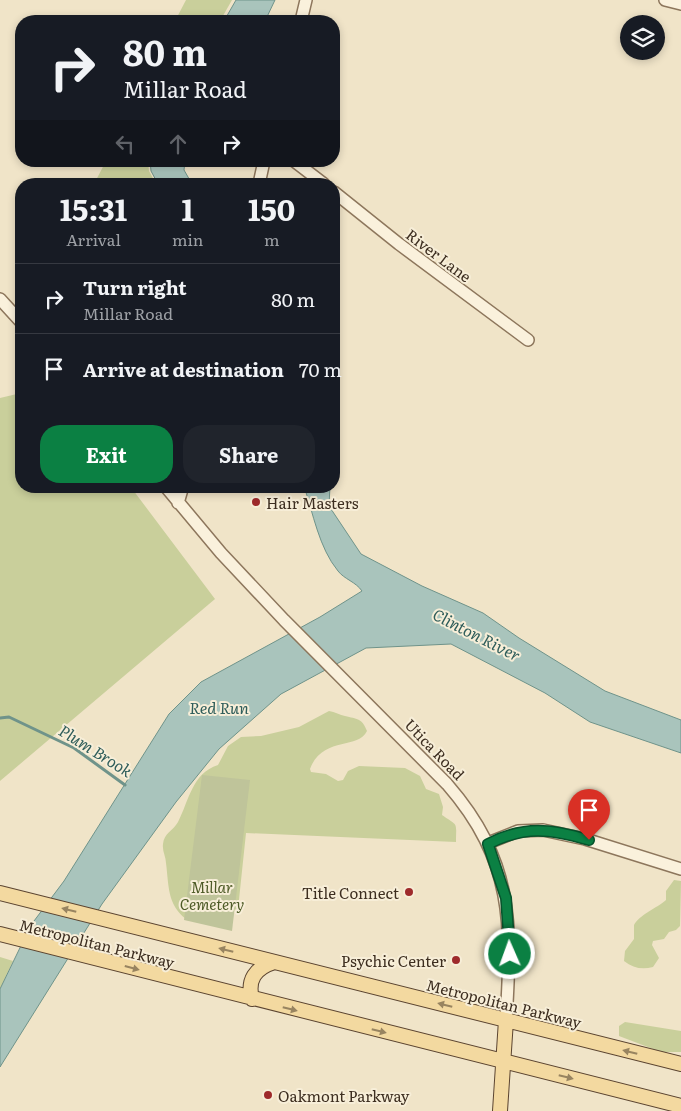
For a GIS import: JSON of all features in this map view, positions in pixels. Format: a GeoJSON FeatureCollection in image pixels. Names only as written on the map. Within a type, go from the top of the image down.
{"type":"FeatureCollection","features":[{"type":"Feature","properties":{"kind":"main road","name":"Metropolitan Parkway"},"geometry":{"type":"LineString","coordinates":[[0,893],[681,1064]]}},
{"type":"Feature","properties":{"kind":"main road","name":"Metropolitan Parkway"},"geometry":{"type":"LineString","coordinates":[[3,935],[681,1106]]}},
{"type":"Feature","properties":{"kind":"main road"},"geometry":{"type":"LineString","coordinates":[[252,999],[250,985],[253,976],[259,968],[274,962]]}},
{"type":"Feature","properties":{"kind":"main road","name":"Utica Road"},"geometry":{"type":"LineString","coordinates":[[500,1111],[506,1020]]}},
{"type":"Feature","properties":{"kind":"street"},"geometry":{"type":"LineString","coordinates":[[302,15],[306,0]]}},
{"type":"Feature","properties":{"kind":"street"},"geometry":{"type":"LineString","coordinates":[[665,0],[681,4]]}},
{"type":"Feature","properties":{"kind":"street"},"geometry":{"type":"LineString","coordinates":[[302,167],[316,178]]}},
{"type":"Feature","properties":{"kind":"street","name":"River Lane"},"geometry":{"type":"LineString","coordinates":[[340,197],[399,244],[528,340]]}},
{"type":"Feature","properties":{"kind":"street"},"geometry":{"type":"LineString","coordinates":[[0,299],[15,315]]}},
{"type":"Feature","properties":{"kind":"street","name":"Utica Road"},"geometry":{"type":"LineString","coordinates":[[170,493],[227,559],[284,620],[462,801],[488,844],[500,876],[509,922],[510,954],[506,1020]]}},
{"type":"Feature","properties":{"kind":"street"},"geometry":{"type":"LineString","coordinates":[[178,503],[181,493]]}},
{"type":"Feature","properties":{"kind":"street"},"geometry":{"type":"LineString","coordinates":[[488,844],[518,831],[544,830],[578,837],[681,868]]}},
{"type":"Feature","properties":{"kind":"green space"},"geometry":{"type":"Polygon","coordinates":[[[186,0],[232,0],[223,15],[178,15],[186,0]]]}},
{"type":"Feature","properties":{"kind":"green space"},"geometry":{"type":"Polygon","coordinates":[[[103,167],[149,167],[153,178],[97,178],[103,167]]]}},
{"type":"Feature","properties":{"kind":"green space"},"geometry":{"type":"Polygon","coordinates":[[[15,394],[15,493],[135,493],[215,599],[0,781],[0,398],[15,394]]]}},
{"type":"Feature","properties":{"kind":"green space"},"geometry":{"type":"Polygon","coordinates":[[[329,711],[359,720],[367,731],[356,740],[331,747],[323,752],[310,769],[311,772],[326,774],[338,781],[343,780],[348,771],[359,766],[405,768],[420,776],[426,789],[439,794],[443,807],[442,815],[455,825],[456,842],[246,833],[238,909],[186,919],[172,901],[163,844],[165,837],[178,822],[197,781],[202,774],[218,765],[228,746],[241,737],[261,736],[299,727],[329,711]]]}},
{"type":"Feature","properties":{"kind":"green space","name":"Millar Cemetery"},"geometry":{"type":"Polygon","coordinates":[[[202,775],[250,780],[232,931],[184,920],[202,775]]]}},
{"type":"Feature","properties":{"kind":"green space"},"geometry":{"type":"Polygon","coordinates":[[[674,880],[681,881],[680,926],[676,930],[669,932],[664,939],[653,941],[652,945],[659,958],[653,967],[638,968],[631,965],[624,961],[625,951],[634,939],[634,925],[636,921],[666,900],[666,891],[674,880]]]}},
{"type":"Feature","properties":{"kind":"green space"},"geometry":{"type":"Polygon","coordinates":[[[0,957],[13,961],[0,989],[0,957]]]}},
{"type":"Feature","properties":{"kind":"green space"},"geometry":{"type":"Polygon","coordinates":[[[625,1022],[681,1031],[681,1052],[661,1052],[619,1036],[619,1026],[625,1022]]]}},
{"type":"Feature","properties":{"kind":"water"},"geometry":{"type":"Polygon","coordinates":[[[236,0],[275,0],[268,15],[227,15],[236,0]]]}},
{"type":"Feature","properties":{"kind":"water"},"geometry":{"type":"Polygon","coordinates":[[[151,167],[184,167],[189,178],[155,178],[151,167]]]}},
{"type":"Feature","properties":{"kind":"water","name":"Red Run"},"geometry":{"type":"Polygon","coordinates":[[[306,493],[330,493],[329,506],[361,554],[422,586],[483,613],[519,638],[605,691],[681,720],[681,753],[590,722],[545,693],[451,644],[366,648],[281,694],[219,749],[176,802],[102,904],[0,1067],[0,989],[31,925],[64,881],[169,714],[201,682],[320,617],[362,591],[357,585],[341,574],[331,562],[321,541],[306,493]]]}},
{"type":"Feature","properties":{"kind":"waterway","name":"Plum Brook"},"geometry":{"type":"LineString","coordinates":[[0,718],[9,717],[74,748],[125,785]]}},
{"type":"Feature","properties":{"kind":"place","name":"Hair Masters"},"geometry":{"type":"Point","coordinates":[256,502]}},
{"type":"Feature","properties":{"kind":"place","name":"Title Connect"},"geometry":{"type":"Point","coordinates":[409,892]}},
{"type":"Feature","properties":{"kind":"place","name":"Psychic Center"},"geometry":{"type":"Point","coordinates":[456,960]}},
{"type":"Feature","properties":{"kind":"place","name":"Oakmont Parkway"},"geometry":{"type":"Point","coordinates":[268,1095]}},
{"type":"Feature","properties":{"kind":"route"},"geometry":{"type":"LineString","coordinates":[[510,954],[506,898],[488,844],[502,836],[518,831],[532,830],[544,830],[589,840]]}},
{"type":"Feature","properties":{"kind":"water label","name":"Clinton River"},"geometry":{"type":"Point","coordinates":[477,634]}}]}
